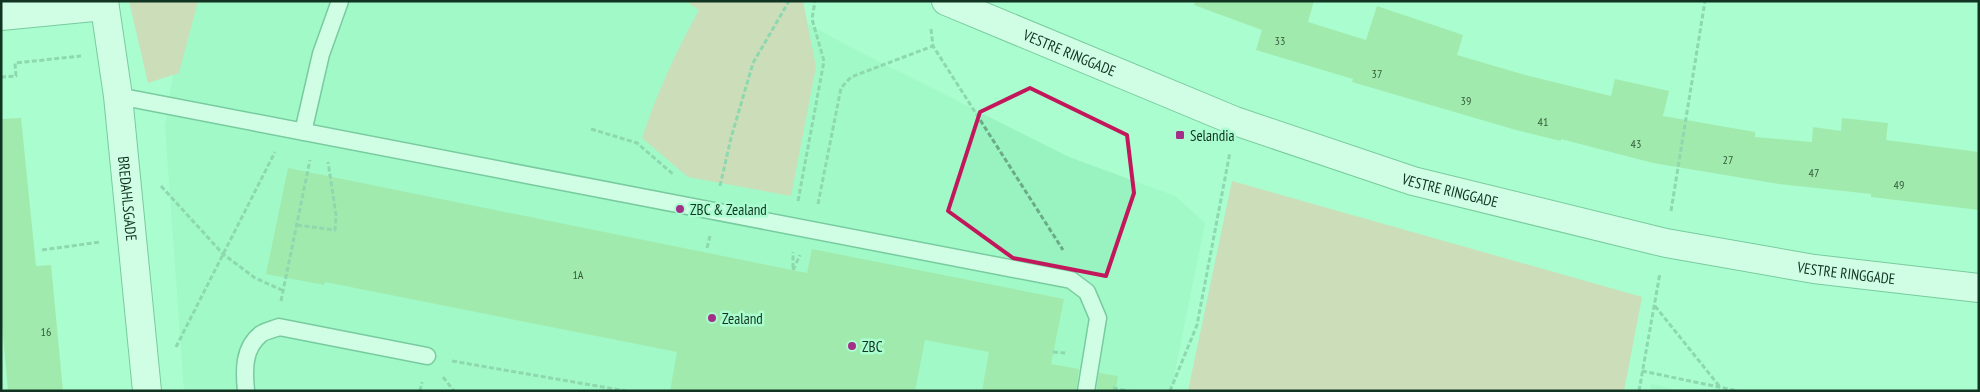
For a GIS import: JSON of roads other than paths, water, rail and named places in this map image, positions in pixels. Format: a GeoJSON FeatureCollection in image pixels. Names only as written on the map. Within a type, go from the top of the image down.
{"type":"FeatureCollection","features":[{"type":"Feature","properties":{"kind":"street","name":"VESTRE RINGGADE"},"geometry":{"type":"LineString","coordinates":[[946,1],[1236,121],[1414,181],[1666,243],[1814,269],[1979,288]]}},
{"type":"Feature","properties":{"kind":"street","name":"BREDAHLSGADE"},"geometry":{"type":"LineString","coordinates":[[1,16],[104,4],[118,96],[147,391]]}},
{"type":"Feature","properties":{"kind":"lane"},"geometry":{"type":"LineString","coordinates":[[302,132],[321,54],[340,1]]}},
{"type":"Feature","properties":{"kind":"lane"},"geometry":{"type":"LineString","coordinates":[[118,96],[1071,280],[1087,292],[1098,318],[1086,391]]}},
{"type":"Feature","properties":{"kind":"lane"},"geometry":{"type":"LineString","coordinates":[[246,391],[244,366],[249,350],[260,335],[279,326],[427,356]]}},
{"type":"Feature","properties":{"kind":"place","name":"Selandia"},"geometry":{"type":"Point","coordinates":[1180,135]}},
{"type":"Feature","properties":{"kind":"place","name":"ZBC & Zealand"},"geometry":{"type":"Point","coordinates":[680,209]}},
{"type":"Feature","properties":{"kind":"place","name":"Zealand"},"geometry":{"type":"Point","coordinates":[712,318]}},
{"type":"Feature","properties":{"kind":"place","name":"ZBC"},"geometry":{"type":"Point","coordinates":[852,346]}}]}
